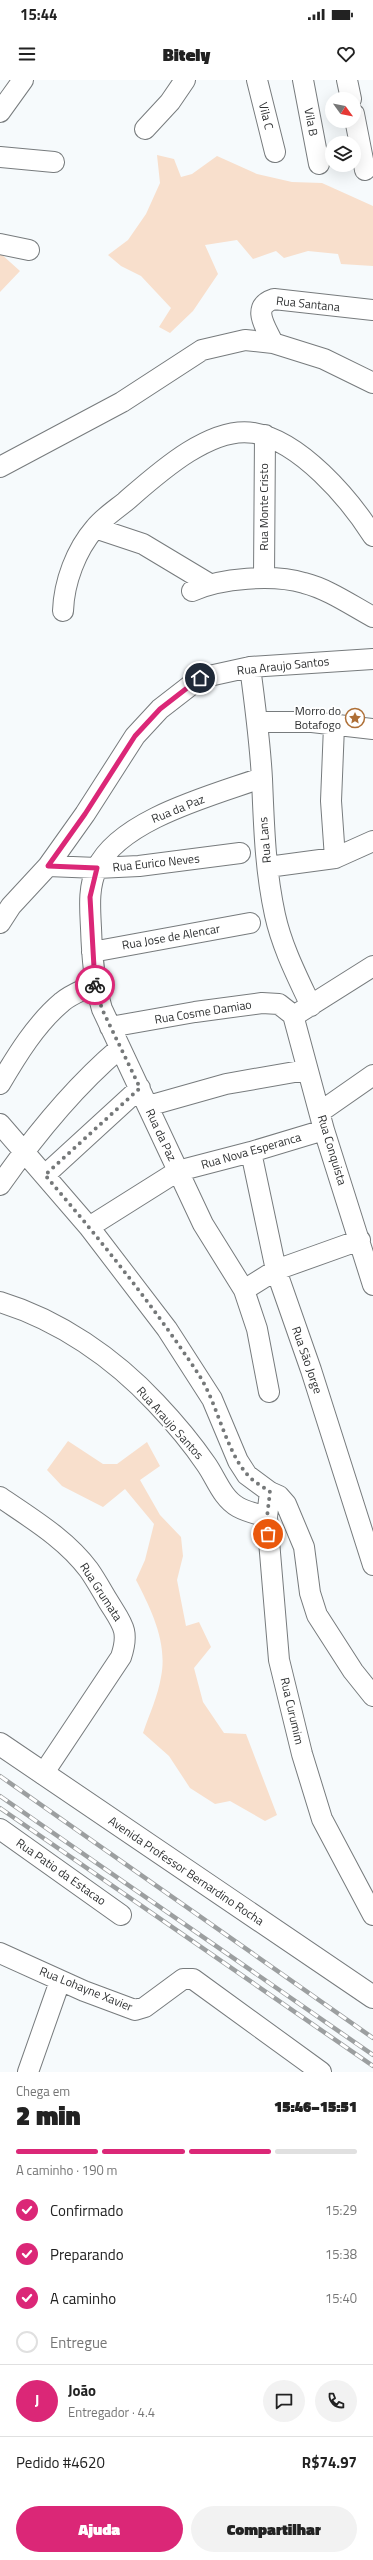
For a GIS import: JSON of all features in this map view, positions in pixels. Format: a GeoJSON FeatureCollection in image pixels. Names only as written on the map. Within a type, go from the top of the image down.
{"type":"FeatureCollection","features":[{"type":"Feature","properties":{"kind":"main road","name":"Avenida Professor Bernardino Rocha"},"geometry":{"type":"LineString","coordinates":[[0,1744],[373,1997]]}},
{"type":"Feature","properties":{"kind":"street"},"geometry":{"type":"LineString","coordinates":[[0,112],[23,80]]}},
{"type":"Feature","properties":{"kind":"street"},"geometry":{"type":"LineString","coordinates":[[145,129],[170,102],[186,80]]}},
{"type":"Feature","properties":{"kind":"street","name":"Vila C"},"geometry":{"type":"LineString","coordinates":[[257,80],[275,152]]}},
{"type":"Feature","properties":{"kind":"street","name":"Vila B"},"geometry":{"type":"LineString","coordinates":[[303,80],[319,164]]}},
{"type":"Feature","properties":{"kind":"street"},"geometry":{"type":"LineString","coordinates":[[347,80],[350,92]]}},
{"type":"Feature","properties":{"kind":"street"},"geometry":{"type":"LineString","coordinates":[[357,128],[365,170]]}},
{"type":"Feature","properties":{"kind":"street"},"geometry":{"type":"LineString","coordinates":[[0,158],[54,162]]}},
{"type":"Feature","properties":{"kind":"street"},"geometry":{"type":"LineString","coordinates":[[0,244],[29,250]]}},
{"type":"Feature","properties":{"kind":"street","name":"Rua Santana"},"geometry":{"type":"LineString","coordinates":[[273,344],[262,317],[261,309],[265,302],[274,299],[373,310]]}},
{"type":"Feature","properties":{"kind":"street"},"geometry":{"type":"LineString","coordinates":[[0,467],[122,402],[202,350],[245,340],[273,344],[371,375]]}},
{"type":"Feature","properties":{"kind":"street"},"geometry":{"type":"LineString","coordinates":[[63,611],[67,582],[79,553],[95,528],[155,476],[200,444],[232,433],[253,432],[286,444],[304,458],[335,488],[373,536]]}},
{"type":"Feature","properties":{"kind":"street","name":"Rua Monte Cristo"},"geometry":{"type":"LineString","coordinates":[[264,435],[264,578]]}},
{"type":"Feature","properties":{"kind":"street"},"geometry":{"type":"LineString","coordinates":[[95,528],[143,544],[200,587],[264,578],[304,582],[338,597],[373,617]]}},
{"type":"Feature","properties":{"kind":"street","name":"Rua Araujo Santos"},"geometry":{"type":"LineString","coordinates":[[0,923],[11,906],[48,866],[85,814],[135,736],[160,709],[200,678],[250,667],[373,659]]}},
{"type":"Feature","properties":{"kind":"street","name":"Rua Lans"},"geometry":{"type":"LineString","coordinates":[[250,667],[262,778],[264,850],[276,917],[289,959],[311,1006]]}},
{"type":"Feature","properties":{"kind":"street"},"geometry":{"type":"LineString","coordinates":[[257,722],[312,722],[334,726],[373,729]]}},
{"type":"Feature","properties":{"kind":"street"},"geometry":{"type":"LineString","coordinates":[[334,726],[331,801],[335,858]]}},
{"type":"Feature","properties":{"kind":"street","name":"Rua da Paz"},"geometry":{"type":"LineString","coordinates":[[262,778],[158,815],[137,828],[112,849],[97,868],[90,897],[95,984],[110,1028],[140,1088],[203,1224],[244,1290],[257,1329],[269,1392]]}},
{"type":"Feature","properties":{"kind":"street"},"geometry":{"type":"LineString","coordinates":[[268,867],[335,858],[373,842]]}},
{"type":"Feature","properties":{"kind":"street","name":"Rua Eurico Neves"},"geometry":{"type":"LineString","coordinates":[[48,866],[97,868],[139,866],[240,853]]}},
{"type":"Feature","properties":{"kind":"street","name":"Rua Jose de Alencar"},"geometry":{"type":"LineString","coordinates":[[92,952],[250,923]]}},
{"type":"Feature","properties":{"kind":"street"},"geometry":{"type":"LineString","coordinates":[[293,1015],[311,1006],[373,966]]}},
{"type":"Feature","properties":{"kind":"street"},"geometry":{"type":"LineString","coordinates":[[0,1084],[18,1054],[45,1019],[63,1001],[95,984]]}},
{"type":"Feature","properties":{"kind":"street","name":"Rua Cosme Damiao"},"geometry":{"type":"LineString","coordinates":[[110,1028],[195,1012],[262,1003],[279,1004],[293,1015]]}},
{"type":"Feature","properties":{"kind":"street","name":"Rua Conquista"},"geometry":{"type":"LineString","coordinates":[[293,1015],[306,1070],[373,1285]]}},
{"type":"Feature","properties":{"kind":"street"},"geometry":{"type":"LineString","coordinates":[[0,1185],[24,1150],[71,1095],[98,1067],[120,1048]]}},
{"type":"Feature","properties":{"kind":"street"},"geometry":{"type":"LineString","coordinates":[[148,1106],[226,1084],[306,1070]]}},
{"type":"Feature","properties":{"kind":"street","name":"Rua Nova Esperanca"},"geometry":{"type":"LineString","coordinates":[[89,1227],[178,1171],[251,1152],[322,1121],[373,1075]]}},
{"type":"Feature","properties":{"kind":"street"},"geometry":{"type":"LineString","coordinates":[[45,1175],[140,1088]]}},
{"type":"Feature","properties":{"kind":"street"},"geometry":{"type":"LineString","coordinates":[[0,1124],[89,1227],[199,1376],[244,1470],[270,1492],[279,1496],[286,1504],[304,1547],[310,1593],[317,1615],[353,1671],[373,1696]]}},
{"type":"Feature","properties":{"kind":"street","name":"Rua São Jorge"},"geometry":{"type":"LineString","coordinates":[[251,1152],[276,1270],[311,1370],[373,1565]]}},
{"type":"Feature","properties":{"kind":"street"},"geometry":{"type":"LineString","coordinates":[[244,1290],[276,1270],[360,1240]]}},
{"type":"Feature","properties":{"kind":"street","name":"Rua Araujo Santos"},"geometry":{"type":"LineString","coordinates":[[0,1302],[21,1308],[69,1332],[123,1372],[182,1432],[206,1464],[229,1500],[247,1512],[267,1517]]}},
{"type":"Feature","properties":{"kind":"street","name":"Rua Curumim"},"geometry":{"type":"LineString","coordinates":[[270,1492],[267,1517],[280,1660],[309,1781],[322,1819],[373,1916]]}},
{"type":"Feature","properties":{"kind":"street","name":"Rua Grumata"},"geometry":{"type":"LineString","coordinates":[[0,1497],[53,1533],[73,1551],[90,1570],[123,1624],[127,1640],[122,1657],[43,1774]]}},
{"type":"Feature","properties":{"kind":"street","name":"Rua Patio da Estacao"},"geometry":{"type":"LineString","coordinates":[[0,1829],[121,1915]]}},
{"type":"Feature","properties":{"kind":"street","name":"Rua Lohayne Xavier"},"geometry":{"type":"LineString","coordinates":[[0,1953],[60,1981],[135,2010],[145,2007],[184,1979],[189,1978],[321,2072]]}},
{"type":"Feature","properties":{"kind":"street"},"geometry":{"type":"LineString","coordinates":[[28,2072],[60,1981]]}},
{"type":"Feature","properties":{"kind":"shaded area"},"geometry":{"type":"Polygon","coordinates":[[[157,155],[174,159],[181,177],[192,174],[217,156],[257,174],[292,182],[322,183],[373,206],[373,266],[341,264],[338,254],[308,251],[284,258],[276,251],[253,259],[237,240],[205,245],[218,274],[193,311],[170,333],[159,327],[171,308],[141,276],[121,266],[108,255],[128,240],[146,214],[160,183],[157,155]]]}},
{"type":"Feature","properties":{"kind":"shaded area"},"geometry":{"type":"Polygon","coordinates":[[[0,253],[20,271],[0,292],[0,253]]]}},
{"type":"Feature","properties":{"kind":"shaded area"},"geometry":{"type":"Polygon","coordinates":[[[68,1441],[103,1464],[117,1464],[147,1442],[160,1466],[140,1480],[160,1515],[181,1537],[183,1556],[177,1580],[186,1626],[199,1622],[211,1647],[194,1668],[203,1702],[224,1733],[246,1734],[277,1815],[265,1821],[230,1801],[215,1804],[190,1788],[169,1756],[143,1733],[158,1691],[163,1664],[157,1627],[136,1580],[145,1560],[154,1524],[125,1489],[103,1507],[62,1486],[47,1470],[68,1441]]]}},
{"type":"Feature","properties":{"kind":"railway"},"geometry":{"type":"LineString","coordinates":[[0,1776],[373,2038]]}},
{"type":"Feature","properties":{"kind":"railway"},"geometry":{"type":"LineString","coordinates":[[0,1796],[373,2055]]}},
{"type":"Feature","properties":{"kind":"railway"},"geometry":{"type":"LineString","coordinates":[[0,1808],[373,2066]]}},
{"type":"Feature","properties":{"kind":"way so far"},"geometry":{"type":"LineString","coordinates":[[95,985],[102,1009],[110,1028],[140,1088],[45,1175],[106,1249],[167,1329],[199,1376],[212,1399],[238,1461],[247,1474],[270,1492],[267,1517],[268,1534]]}},
{"type":"Feature","properties":{"kind":"place","name":"Morro do Botafogo"},"geometry":{"type":"Point","coordinates":[355,718]}},
{"type":"Feature","properties":{"kind":"route"},"geometry":{"type":"LineString","coordinates":[[95,985],[90,897],[97,868],[48,866],[85,814],[113,768],[135,736],[160,709],[200,678]]}}]}
